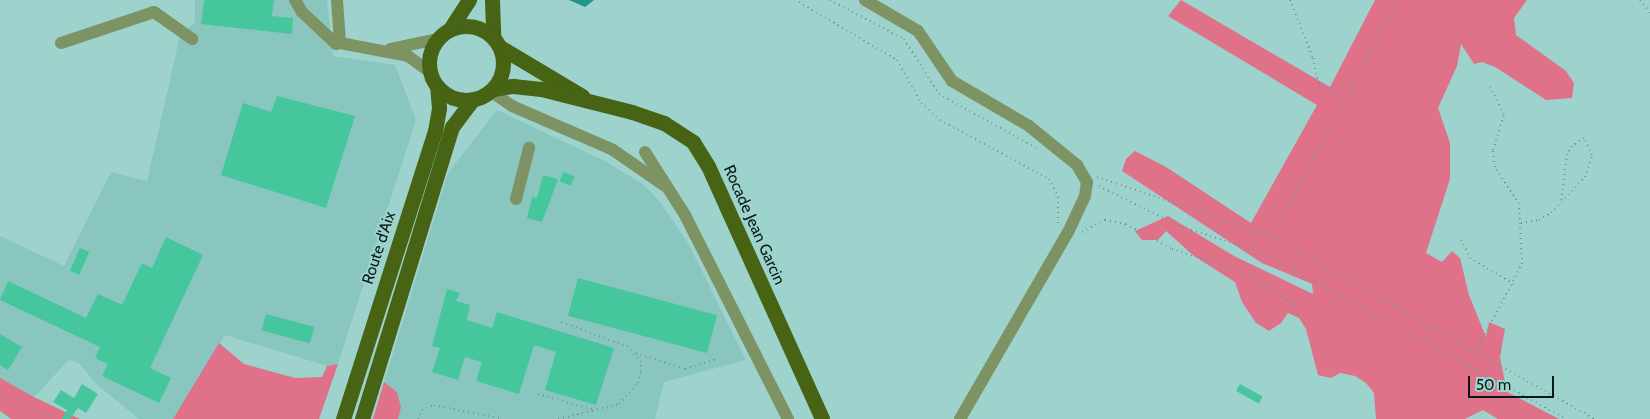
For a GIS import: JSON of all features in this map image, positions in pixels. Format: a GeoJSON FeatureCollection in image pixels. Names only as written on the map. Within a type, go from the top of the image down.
{"type":"FeatureCollection","features":[{"type":"Feature","properties":{"kind":"main road"},"geometry":{"type":"LineString","coordinates":[[468,0],[450,29],[436,39],[429,54],[429,71],[437,87],[453,98],[472,100],[492,90],[504,65],[496,42],[492,0]]}},
{"type":"Feature","properties":{"kind":"main road"},"geometry":{"type":"LineString","coordinates":[[450,29],[477,27],[496,42]]}},
{"type":"Feature","properties":{"kind":"main road","name":"Rocade Jean Garcin"},"geometry":{"type":"LineString","coordinates":[[496,42],[599,106]]}},
{"type":"Feature","properties":{"kind":"main road","name":"Rocade Jean Garcin"},"geometry":{"type":"LineString","coordinates":[[492,90],[513,86],[541,89],[664,123],[693,142],[701,153],[822,419]]}},
{"type":"Feature","properties":{"kind":"main road","name":"Route d'Aix"},"geometry":{"type":"LineString","coordinates":[[343,419],[435,131],[439,108],[437,87]]}},
{"type":"Feature","properties":{"kind":"main road","name":"Route d'Aix"},"geometry":{"type":"LineString","coordinates":[[362,419],[452,127],[472,100]]}},
{"type":"Feature","properties":{"kind":"street"},"geometry":{"type":"LineString","coordinates":[[295,0],[302,12],[336,44]]}},
{"type":"Feature","properties":{"kind":"street"},"geometry":{"type":"LineString","coordinates":[[337,0],[340,43],[385,50],[414,59],[429,71]]}},
{"type":"Feature","properties":{"kind":"street"},"geometry":{"type":"LineString","coordinates":[[865,0],[918,31],[952,81],[1029,126],[1077,165],[1087,180],[1085,196],[1059,247],[960,419]]}},
{"type":"Feature","properties":{"kind":"street"},"geometry":{"type":"LineString","coordinates":[[61,43],[154,12],[192,39]]}},
{"type":"Feature","properties":{"kind":"street"},"geometry":{"type":"LineString","coordinates":[[385,50],[436,39]]}},
{"type":"Feature","properties":{"kind":"street"},"geometry":{"type":"LineString","coordinates":[[492,90],[512,106],[613,150],[671,190]]}},
{"type":"Feature","properties":{"kind":"street"},"geometry":{"type":"LineString","coordinates":[[516,199],[529,148]]}},
{"type":"Feature","properties":{"kind":"street"},"geometry":{"type":"LineString","coordinates":[[645,152],[671,190],[788,419]]}},
{"type":"Feature","properties":{"kind":"path"},"geometry":{"type":"LineString","coordinates":[[1290,0],[1313,58],[1319,86],[1345,99]]}},
{"type":"Feature","properties":{"kind":"path"},"geometry":{"type":"LineString","coordinates":[[1266,234],[1282,217],[1398,0]]}},
{"type":"Feature","properties":{"kind":"path"},"geometry":{"type":"LineString","coordinates":[[1640,0],[1650,12]]}},
{"type":"Feature","properties":{"kind":"path"},"geometry":{"type":"LineString","coordinates":[[799,2],[897,60],[928,111],[1049,179],[1058,197],[1059,247]]}},
{"type":"Feature","properties":{"kind":"path"},"geometry":{"type":"LineString","coordinates":[[1476,352],[1514,284],[1522,264],[1521,223],[1517,197],[1495,167],[1493,150],[1504,114],[1490,86]]}},
{"type":"Feature","properties":{"kind":"path"},"geometry":{"type":"LineString","coordinates":[[1521,223],[1539,220],[1561,202],[1585,177],[1591,162],[1591,149],[1584,138],[1572,146],[1567,154],[1561,202]]}},
{"type":"Feature","properties":{"kind":"path"},"geometry":{"type":"LineString","coordinates":[[1087,180],[1104,178],[1266,234],[1594,419]]}},
{"type":"Feature","properties":{"kind":"path"},"geometry":{"type":"LineString","coordinates":[[1087,180],[1177,224],[1260,252],[1566,419]]}},
{"type":"Feature","properties":{"kind":"path"},"geometry":{"type":"LineString","coordinates":[[1059,247],[1096,223],[1115,221],[1172,249],[1253,276],[1294,306]]}},
{"type":"Feature","properties":{"kind":"path"},"geometry":{"type":"LineString","coordinates":[[1461,240],[1470,258],[1514,284]]}},
{"type":"Feature","properties":{"kind":"path"},"geometry":{"type":"LineString","coordinates":[[559,321],[622,344],[634,352],[685,369],[717,359]]}},
{"type":"Feature","properties":{"kind":"path"},"geometry":{"type":"LineString","coordinates":[[558,419],[619,404],[638,383],[641,362],[634,352]]}},
{"type":"Feature","properties":{"kind":"path"},"geometry":{"type":"LineString","coordinates":[[538,394],[598,410]]}},
{"type":"Feature","properties":{"kind":"path"},"geometry":{"type":"LineString","coordinates":[[418,419],[422,410],[434,405],[503,419]]}},
{"type":"Feature","properties":{"kind":"shaded area"},"geometry":{"type":"Polygon","coordinates":[[[195,0],[327,0],[333,56],[395,65],[416,120],[338,364],[327,366],[225,335],[173,419],[139,419],[96,384],[79,363],[69,360],[34,397],[0,378],[0,236],[64,266],[111,172],[147,181],[180,36],[195,22],[195,0]]]}},
{"type":"Feature","properties":{"kind":"shaded area"},"geometry":{"type":"Polygon","coordinates":[[[1181,0],[1330,87],[1375,0],[1527,0],[1514,18],[1516,35],[1566,71],[1574,83],[1572,98],[1546,100],[1495,67],[1482,62],[1474,64],[1461,44],[1457,66],[1438,108],[1450,143],[1450,179],[1426,253],[1442,262],[1452,251],[1460,258],[1469,295],[1486,337],[1489,322],[1505,329],[1500,357],[1507,392],[1559,419],[1498,419],[1483,410],[1465,419],[1376,419],[1374,393],[1366,383],[1355,376],[1340,373],[1331,378],[1318,375],[1306,329],[1299,318],[1288,313],[1281,323],[1269,331],[1256,323],[1242,302],[1235,282],[1194,256],[1166,231],[1158,240],[1142,240],[1135,231],[1168,216],[1234,256],[1313,294],[1312,284],[1262,263],[1122,171],[1126,159],[1135,151],[1166,167],[1251,223],[1317,105],[1168,16],[1181,0]]]}},
{"type":"Feature","properties":{"kind":"shaded area"},"geometry":{"type":"Polygon","coordinates":[[[497,110],[605,161],[641,183],[658,199],[688,243],[746,360],[664,382],[655,419],[373,419],[448,173],[497,110]]]}},
{"type":"Feature","properties":{"kind":"shaded area"},"geometry":{"type":"Polygon","coordinates":[[[219,343],[244,364],[295,378],[322,377],[327,366],[338,364],[319,419],[173,419],[219,343]]]}},
{"type":"Feature","properties":{"kind":"shaded area"},"geometry":{"type":"Polygon","coordinates":[[[0,378],[80,419],[11,419],[0,411],[0,378]]]}},
{"type":"Feature","properties":{"kind":"shaded area"},"geometry":{"type":"Polygon","coordinates":[[[384,382],[397,392],[401,407],[398,419],[373,419],[384,382]]]}},
{"type":"Feature","properties":{"kind":"water"},"geometry":{"type":"Polygon","coordinates":[[[569,0],[594,0],[585,7],[569,0]]]}},
{"type":"Feature","properties":{"kind":"building"},"geometry":{"type":"Polygon","coordinates":[[[204,0],[274,0],[272,16],[293,18],[292,34],[201,24],[204,0]]]}},
{"type":"Feature","properties":{"kind":"building"},"geometry":{"type":"Polygon","coordinates":[[[277,96],[355,116],[326,208],[221,175],[243,103],[271,112],[277,96]]]}},
{"type":"Feature","properties":{"kind":"building"},"geometry":{"type":"Polygon","coordinates":[[[563,172],[574,176],[571,186],[560,181],[563,172]]]}},
{"type":"Feature","properties":{"kind":"building"},"geometry":{"type":"Polygon","coordinates":[[[543,175],[558,179],[542,222],[527,218],[532,197],[537,198],[543,175]]]}},
{"type":"Feature","properties":{"kind":"building"},"geometry":{"type":"Polygon","coordinates":[[[166,237],[203,255],[150,368],[171,378],[159,403],[102,376],[108,364],[95,358],[100,347],[0,300],[8,281],[86,318],[98,294],[122,305],[142,263],[152,268],[166,237]]]}},
{"type":"Feature","properties":{"kind":"building"},"geometry":{"type":"Polygon","coordinates":[[[80,248],[89,252],[79,275],[70,271],[80,248]]]}},
{"type":"Feature","properties":{"kind":"building"},"geometry":{"type":"Polygon","coordinates":[[[578,278],[717,315],[707,353],[568,316],[578,278]]]}},
{"type":"Feature","properties":{"kind":"building"},"geometry":{"type":"Polygon","coordinates":[[[447,289],[460,293],[456,301],[470,305],[467,320],[492,328],[497,312],[614,348],[596,405],[545,390],[556,352],[534,345],[519,394],[476,381],[482,362],[465,357],[458,380],[432,372],[440,348],[432,346],[447,289]]]}},
{"type":"Feature","properties":{"kind":"building"},"geometry":{"type":"Polygon","coordinates":[[[266,314],[314,327],[310,343],[262,330],[266,314]]]}},
{"type":"Feature","properties":{"kind":"building"},"geometry":{"type":"Polygon","coordinates":[[[0,334],[22,347],[8,370],[0,365],[0,334]]]}},
{"type":"Feature","properties":{"kind":"building"},"geometry":{"type":"Polygon","coordinates":[[[82,384],[98,394],[86,413],[78,408],[70,419],[62,419],[67,410],[53,402],[61,390],[74,398],[82,384]]]}},
{"type":"Feature","properties":{"kind":"building"},"geometry":{"type":"Polygon","coordinates":[[[1240,384],[1263,397],[1259,404],[1236,391],[1240,384]]]}}]}
